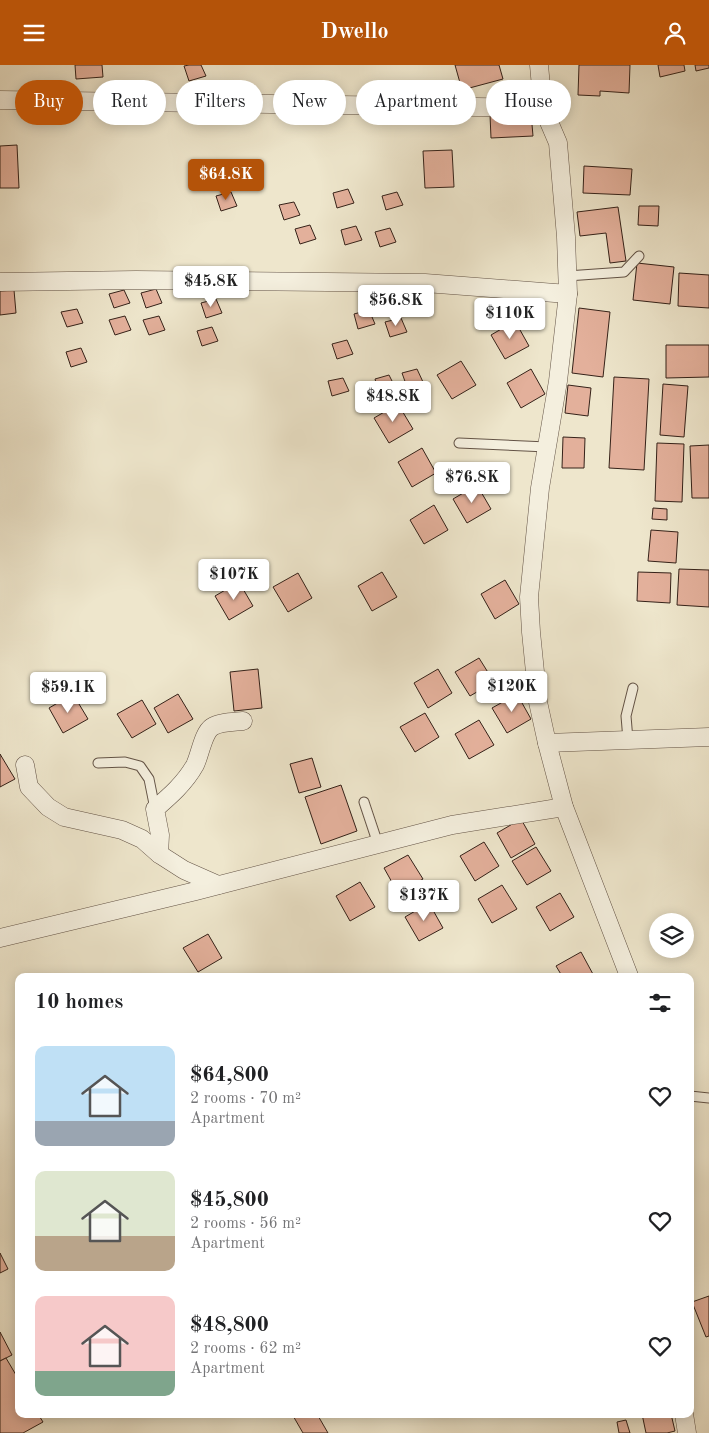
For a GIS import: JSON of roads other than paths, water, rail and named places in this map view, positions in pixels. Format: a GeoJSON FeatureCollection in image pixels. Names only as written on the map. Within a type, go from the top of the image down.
{"type":"FeatureCollection","features":[{"type":"Feature","properties":{"kind":"street"},"geometry":{"type":"LineString","coordinates":[[539,65],[540,80]]}},
{"type":"Feature","properties":{"kind":"street"},"geometry":{"type":"LineString","coordinates":[[0,100],[486,107]]}},
{"type":"Feature","properties":{"kind":"street"},"geometry":{"type":"LineString","coordinates":[[550,125],[558,143],[566,237],[568,294],[558,381],[540,488],[529,597],[531,632],[538,702],[564,807],[627,973]]}},
{"type":"Feature","properties":{"kind":"street"},"geometry":{"type":"LineString","coordinates":[[0,282],[146,280],[415,283],[568,294]]}},
{"type":"Feature","properties":{"kind":"street"},"geometry":{"type":"LineString","coordinates":[[159,854],[160,835],[155,809],[180,787],[185,780],[194,766],[206,733],[213,725],[243,721]]}},
{"type":"Feature","properties":{"kind":"street"},"geometry":{"type":"LineString","coordinates":[[547,743],[709,737]]}},
{"type":"Feature","properties":{"kind":"street"},"geometry":{"type":"LineString","coordinates":[[25,765],[29,787],[48,807],[64,817],[122,830],[142,839],[159,854],[184,870],[218,885]]}},
{"type":"Feature","properties":{"kind":"street"},"geometry":{"type":"LineString","coordinates":[[0,938],[452,825],[564,807]]}},
{"type":"Feature","properties":{"kind":"street"},"geometry":{"type":"LineString","coordinates":[[685,1418],[687,1433]]}},
{"type":"Feature","properties":{"kind":"lane"},"geometry":{"type":"LineString","coordinates":[[567,276],[624,272],[639,256]]}},
{"type":"Feature","properties":{"kind":"lane"},"geometry":{"type":"LineString","coordinates":[[460,443],[547,447]]}},
{"type":"Feature","properties":{"kind":"lane"},"geometry":{"type":"LineString","coordinates":[[628,740],[626,716],[633,688]]}},
{"type":"Feature","properties":{"kind":"lane"},"geometry":{"type":"LineString","coordinates":[[98,763],[125,762],[140,765],[149,779],[155,809]]}},
{"type":"Feature","properties":{"kind":"lane"},"geometry":{"type":"LineString","coordinates":[[364,802],[378,844]]}},
{"type":"Feature","properties":{"kind":"lane"},"geometry":{"type":"LineString","coordinates":[[694,1096],[709,1098]]}}]}
